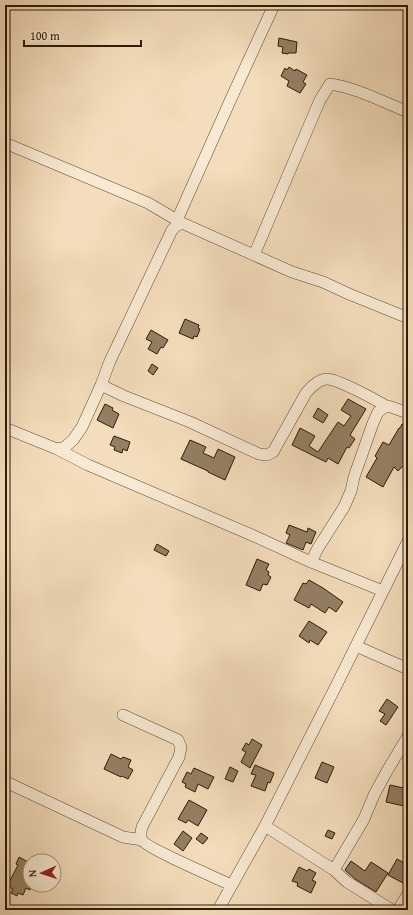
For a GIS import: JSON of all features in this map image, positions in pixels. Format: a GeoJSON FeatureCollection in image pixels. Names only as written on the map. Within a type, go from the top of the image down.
{"type":"FeatureCollection","features":[{"type":"Feature","properties":{"kind":"street"},"geometry":{"type":"LineString","coordinates":[[57,449],[65,447],[73,440],[82,427],[110,361],[172,230],[180,222],[233,94],[274,5]]}},
{"type":"Feature","properties":{"kind":"street"},"geometry":{"type":"LineString","coordinates":[[254,255],[320,100],[330,84],[352,89],[408,112]]}},
{"type":"Feature","properties":{"kind":"street"},"geometry":{"type":"LineString","coordinates":[[5,143],[148,203],[180,222],[292,272],[323,282],[408,318]]}},
{"type":"Feature","properties":{"kind":"street"},"geometry":{"type":"LineString","coordinates":[[101,385],[124,396],[190,422],[243,447],[260,454],[267,455],[273,452],[306,393],[319,381],[327,379],[337,382],[386,406],[408,413]]}},
{"type":"Feature","properties":{"kind":"street"},"geometry":{"type":"LineString","coordinates":[[311,562],[318,548],[344,507],[373,423],[378,412],[386,406]]}},
{"type":"Feature","properties":{"kind":"street"},"geometry":{"type":"LineString","coordinates":[[5,428],[57,449],[88,465],[311,562],[383,591]]}},
{"type":"Feature","properties":{"kind":"street"},"geometry":{"type":"LineString","coordinates":[[218,910],[266,826],[408,541]]}},
{"type":"Feature","properties":{"kind":"street"},"geometry":{"type":"LineString","coordinates":[[356,646],[408,670]]}},
{"type":"Feature","properties":{"kind":"street"},"geometry":{"type":"LineString","coordinates":[[123,715],[178,740],[181,747],[177,762],[142,827],[142,840]]}},
{"type":"Feature","properties":{"kind":"street"},"geometry":{"type":"LineString","coordinates":[[334,870],[364,819],[387,770],[408,736]]}},
{"type":"Feature","properties":{"kind":"street"},"geometry":{"type":"LineString","coordinates":[[5,783],[37,796],[124,837],[142,840],[146,844],[231,885]]}},
{"type":"Feature","properties":{"kind":"street"},"geometry":{"type":"LineString","coordinates":[[266,826],[334,870],[347,882],[392,910]]}},
{"type":"Feature","properties":{"kind":"street"},"geometry":{"type":"LineString","coordinates":[[398,910],[408,894]]}},
{"type":"Feature","properties":{"kind":"building"},"geometry":{"type":"Polygon","coordinates":[[[279,38],[297,42],[296,53],[282,53],[283,47],[278,46],[279,38]]]}},
{"type":"Feature","properties":{"kind":"building"},"geometry":{"type":"Polygon","coordinates":[[[289,67],[295,71],[296,69],[307,75],[303,82],[306,84],[300,93],[287,86],[289,81],[281,76],[285,68],[287,70],[289,67]]]}},
{"type":"Feature","properties":{"kind":"building"},"geometry":{"type":"Polygon","coordinates":[[[185,319],[199,325],[198,328],[200,329],[197,337],[194,336],[193,339],[179,333],[185,319]]]}},
{"type":"Feature","properties":{"kind":"building"},"geometry":{"type":"Polygon","coordinates":[[[151,330],[168,340],[157,354],[148,349],[152,342],[146,339],[151,330]]]}},
{"type":"Feature","properties":{"kind":"building"},"geometry":{"type":"Polygon","coordinates":[[[152,364],[158,368],[153,375],[148,371],[152,364]]]}},
{"type":"Feature","properties":{"kind":"building"},"geometry":{"type":"Polygon","coordinates":[[[348,399],[366,409],[350,435],[355,439],[349,448],[347,447],[338,464],[328,458],[326,462],[292,445],[300,428],[315,436],[309,446],[318,452],[338,422],[344,426],[351,416],[341,410],[348,399]]]}},
{"type":"Feature","properties":{"kind":"building"},"geometry":{"type":"Polygon","coordinates":[[[105,404],[113,408],[112,410],[119,414],[113,428],[97,420],[105,404]]]}},
{"type":"Feature","properties":{"kind":"building"},"geometry":{"type":"Polygon","coordinates":[[[318,408],[328,415],[323,423],[313,417],[318,408]]]}},
{"type":"Feature","properties":{"kind":"building"},"geometry":{"type":"Polygon","coordinates":[[[402,424],[408,427],[408,461],[398,471],[394,467],[383,487],[366,477],[377,458],[375,456],[383,442],[389,445],[402,424]]]}},
{"type":"Feature","properties":{"kind":"building"},"geometry":{"type":"Polygon","coordinates":[[[114,436],[130,442],[127,451],[123,449],[122,453],[114,450],[115,447],[110,445],[114,436]]]}},
{"type":"Feature","properties":{"kind":"building"},"geometry":{"type":"Polygon","coordinates":[[[190,440],[206,447],[203,453],[214,458],[218,449],[235,457],[225,480],[181,459],[190,440]]]}},
{"type":"Feature","properties":{"kind":"building"},"geometry":{"type":"Polygon","coordinates":[[[289,525],[307,532],[308,528],[316,532],[311,544],[306,542],[303,550],[286,543],[290,535],[286,533],[289,525]]]}},
{"type":"Feature","properties":{"kind":"building"},"geometry":{"type":"Polygon","coordinates":[[[157,544],[169,551],[166,556],[154,550],[157,544]]]}},
{"type":"Feature","properties":{"kind":"building"},"geometry":{"type":"Polygon","coordinates":[[[257,559],[269,564],[266,570],[269,572],[268,575],[271,577],[267,585],[263,584],[260,591],[246,585],[257,559]]]}},
{"type":"Feature","properties":{"kind":"building"},"geometry":{"type":"Polygon","coordinates":[[[309,580],[343,602],[336,612],[329,607],[325,613],[311,604],[309,608],[294,600],[303,583],[306,584],[309,580]]]}},
{"type":"Feature","properties":{"kind":"building"},"geometry":{"type":"Polygon","coordinates":[[[309,621],[327,632],[318,645],[310,640],[309,643],[299,636],[309,621]]]}},
{"type":"Feature","properties":{"kind":"building"},"geometry":{"type":"Polygon","coordinates":[[[387,699],[398,707],[386,725],[380,721],[385,714],[379,711],[387,699]]]}},
{"type":"Feature","properties":{"kind":"building"},"geometry":{"type":"Polygon","coordinates":[[[252,739],[262,745],[250,768],[241,762],[246,752],[242,750],[246,743],[249,745],[252,739]]]}},
{"type":"Feature","properties":{"kind":"building"},"geometry":{"type":"Polygon","coordinates":[[[111,754],[121,759],[123,757],[131,760],[128,767],[133,770],[128,779],[104,769],[111,754]]]}},
{"type":"Feature","properties":{"kind":"building"},"geometry":{"type":"Polygon","coordinates":[[[322,762],[334,767],[327,783],[315,778],[322,762]]]}},
{"type":"Feature","properties":{"kind":"building"},"geometry":{"type":"Polygon","coordinates":[[[255,765],[274,773],[270,783],[268,782],[265,791],[251,786],[256,775],[251,774],[255,765]]]}},
{"type":"Feature","properties":{"kind":"building"},"geometry":{"type":"Polygon","coordinates":[[[230,767],[238,771],[233,782],[225,779],[230,767]]]}},
{"type":"Feature","properties":{"kind":"building"},"geometry":{"type":"Polygon","coordinates":[[[194,768],[214,777],[208,789],[198,784],[195,792],[185,787],[186,784],[182,782],[187,772],[191,774],[194,768]]]}},
{"type":"Feature","properties":{"kind":"building"},"geometry":{"type":"Polygon","coordinates":[[[390,785],[408,789],[404,806],[386,802],[390,785]]]}},
{"type":"Feature","properties":{"kind":"building"},"geometry":{"type":"Polygon","coordinates":[[[189,800],[207,810],[198,826],[188,820],[186,823],[178,819],[189,800]]]}},
{"type":"Feature","properties":{"kind":"building"},"geometry":{"type":"Polygon","coordinates":[[[328,830],[335,833],[332,839],[325,836],[328,830]]]}},
{"type":"Feature","properties":{"kind":"building"},"geometry":{"type":"Polygon","coordinates":[[[183,831],[192,838],[183,851],[174,844],[183,831]]]}},
{"type":"Feature","properties":{"kind":"building"},"geometry":{"type":"Polygon","coordinates":[[[201,833],[208,838],[203,844],[196,839],[201,833]]]}},
{"type":"Feature","properties":{"kind":"building"},"geometry":{"type":"Polygon","coordinates":[[[19,857],[22,859],[22,893],[24,893],[23,895],[18,893],[17,896],[11,893],[13,889],[7,886],[18,865],[16,864],[19,857]]]}},
{"type":"Feature","properties":{"kind":"building"},"geometry":{"type":"Polygon","coordinates":[[[397,859],[408,865],[408,880],[405,878],[403,883],[388,875],[397,859]]]}},
{"type":"Feature","properties":{"kind":"building"},"geometry":{"type":"Polygon","coordinates":[[[351,861],[365,871],[371,862],[388,873],[376,892],[355,879],[345,870],[351,861]]]}},
{"type":"Feature","properties":{"kind":"building"},"geometry":{"type":"Polygon","coordinates":[[[299,867],[307,871],[309,869],[316,873],[312,880],[316,882],[311,893],[297,886],[298,883],[292,881],[299,867]]]}}]}
